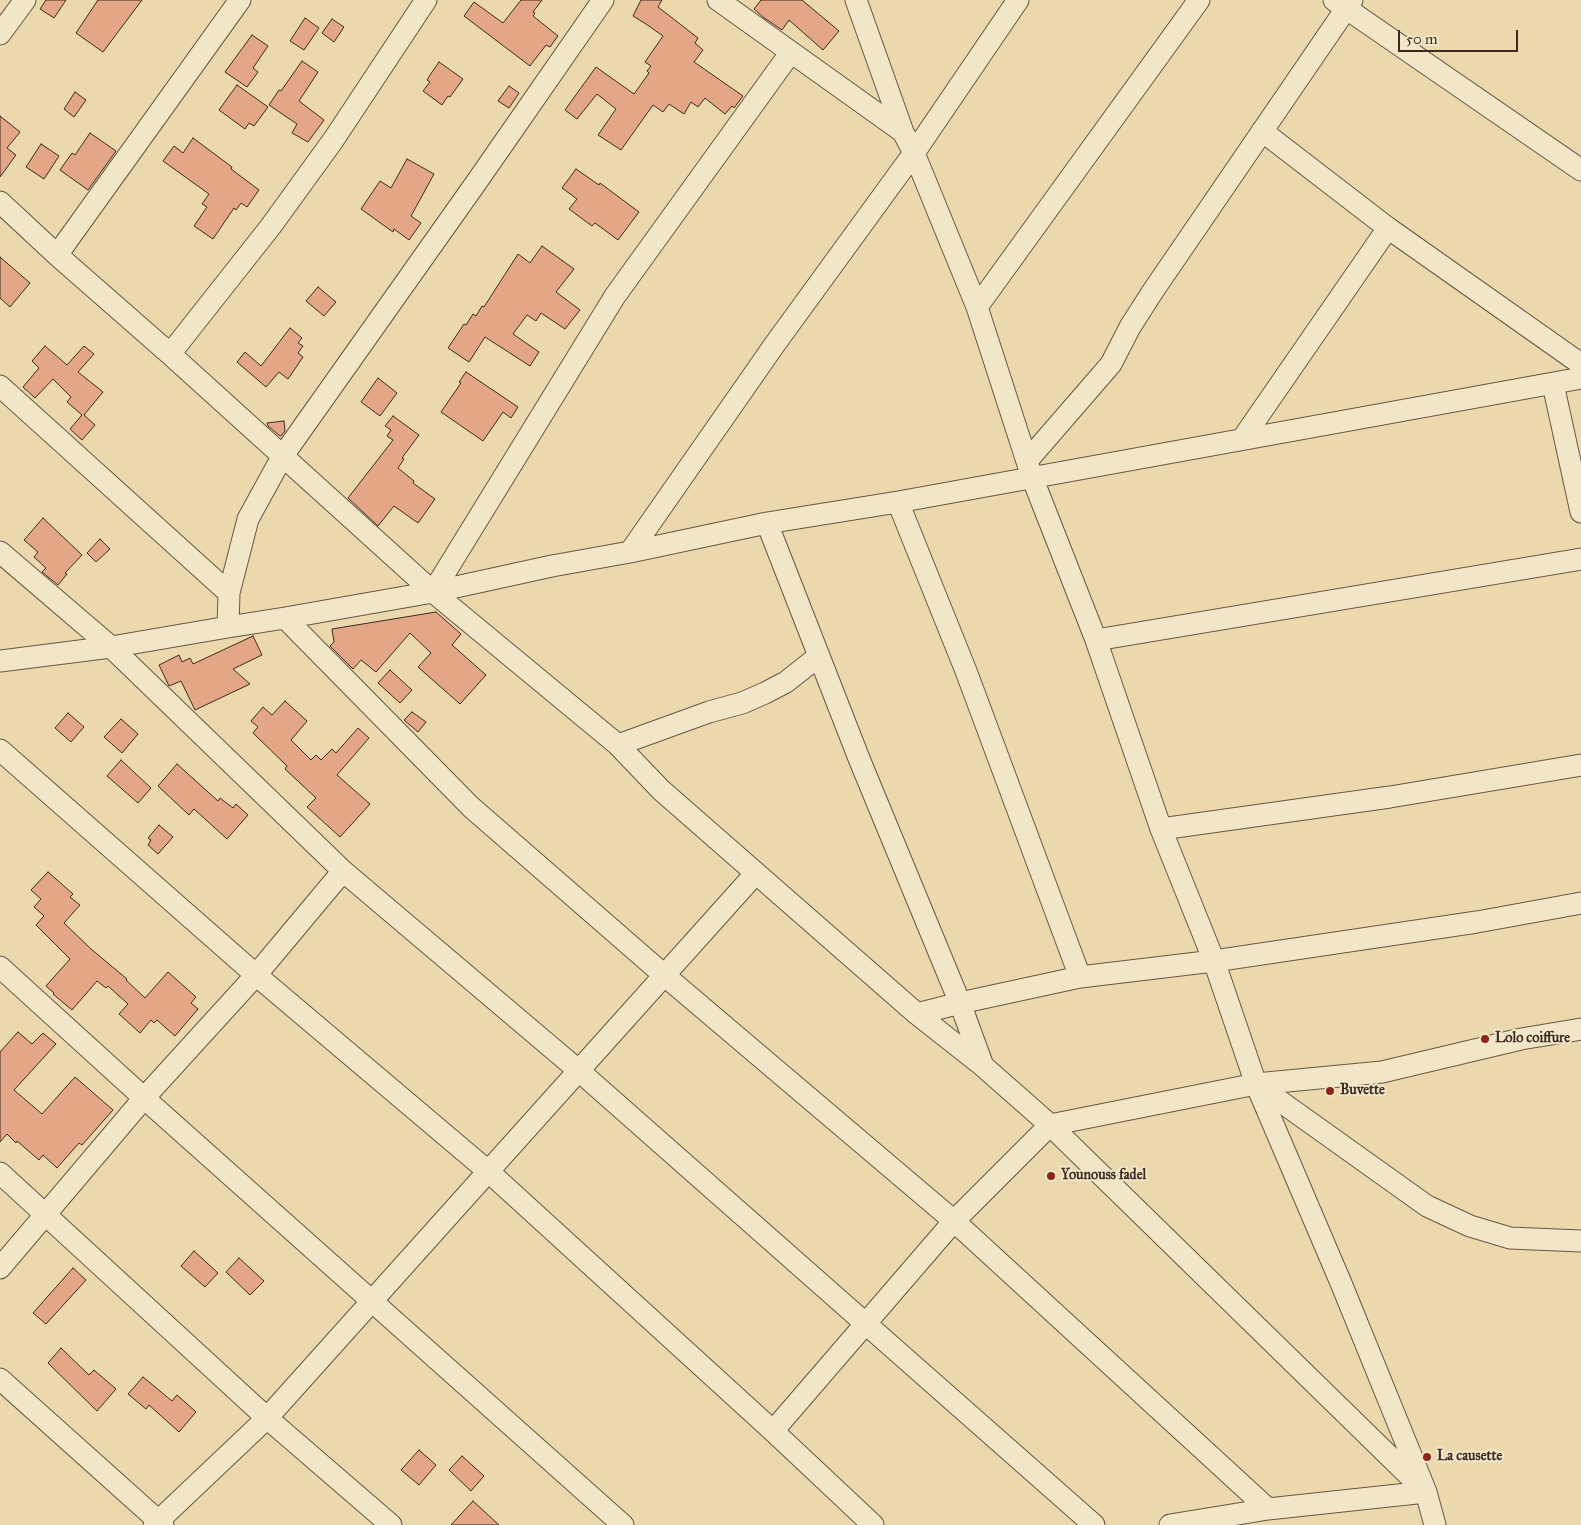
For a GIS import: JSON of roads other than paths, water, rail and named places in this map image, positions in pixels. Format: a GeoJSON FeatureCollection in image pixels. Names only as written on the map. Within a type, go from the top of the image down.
{"type":"FeatureCollection","features":[{"type":"Feature","properties":{"kind":"street"},"geometry":{"type":"LineString","coordinates":[[0,34],[25,0]]}},
{"type":"Feature","properties":{"kind":"street"},"geometry":{"type":"LineString","coordinates":[[57,256],[240,0]]}},
{"type":"Feature","properties":{"kind":"street"},"geometry":{"type":"LineString","coordinates":[[170,354],[271,226],[334,139],[426,0]]}},
{"type":"Feature","properties":{"kind":"street"},"geometry":{"type":"LineString","coordinates":[[228,627],[229,593],[248,519],[282,457],[603,0]]}},
{"type":"Feature","properties":{"kind":"street"},"geometry":{"type":"LineString","coordinates":[[718,0],[903,132]]}},
{"type":"Feature","properties":{"kind":"street"},"geometry":{"type":"LineString","coordinates":[[856,0],[903,132],[914,153],[977,307],[1029,469],[1096,640],[1160,829],[1214,961],[1256,1084],[1341,1283],[1426,1492],[1435,1525]]}},
{"type":"Feature","properties":{"kind":"street"},"geometry":{"type":"LineString","coordinates":[[630,552],[775,344],[914,153],[1018,0]]}},
{"type":"Feature","properties":{"kind":"street"},"geometry":{"type":"LineString","coordinates":[[977,307],[1112,123],[1199,0]]}},
{"type":"Feature","properties":{"kind":"street"},"geometry":{"type":"LineString","coordinates":[[1029,469],[1111,364],[1153,291],[1262,131],[1344,3],[1581,170]]}},
{"type":"Feature","properties":{"kind":"street"},"geometry":{"type":"LineString","coordinates":[[433,592],[615,296],[791,52]]}},
{"type":"Feature","properties":{"kind":"street"},"geometry":{"type":"LineString","coordinates":[[1262,131],[1388,228],[1581,364]]}},
{"type":"Feature","properties":{"kind":"street"},"geometry":{"type":"LineString","coordinates":[[0,202],[57,256],[170,354],[433,592],[618,745],[661,790],[917,1014],[983,1066],[1050,1125],[1426,1492]]}},
{"type":"Feature","properties":{"kind":"street"},"geometry":{"type":"LineString","coordinates":[[1243,438],[1388,228]]}},
{"type":"Feature","properties":{"kind":"street"},"geometry":{"type":"LineString","coordinates":[[0,661],[111,648],[433,592],[767,523],[898,502],[1029,469],[1243,438],[1581,378]]}},
{"type":"Feature","properties":{"kind":"street"},"geometry":{"type":"LineString","coordinates":[[1553,384],[1581,512]]}},
{"type":"Feature","properties":{"kind":"street"},"geometry":{"type":"LineString","coordinates":[[0,386],[229,593]]}},
{"type":"Feature","properties":{"kind":"street"},"geometry":{"type":"LineString","coordinates":[[898,502],[966,671],[1080,977]]}},
{"type":"Feature","properties":{"kind":"street"},"geometry":{"type":"LineString","coordinates":[[767,523],[960,1002],[983,1066]]}},
{"type":"Feature","properties":{"kind":"street"},"geometry":{"type":"LineString","coordinates":[[0,552],[111,648],[343,871],[578,1070],[1094,1525]]}},
{"type":"Feature","properties":{"kind":"street"},"geometry":{"type":"LineString","coordinates":[[1096,640],[1581,559]]}},
{"type":"Feature","properties":{"kind":"street"},"geometry":{"type":"LineString","coordinates":[[285,618],[471,807],[664,975],[954,1221],[1268,1509]]}},
{"type":"Feature","properties":{"kind":"street"},"geometry":{"type":"LineString","coordinates":[[618,745],[709,712],[742,703],[765,693],[786,682],[819,656]]}},
{"type":"Feature","properties":{"kind":"street"},"geometry":{"type":"LineString","coordinates":[[0,750],[256,975],[489,1172],[773,1431],[873,1525]]}},
{"type":"Feature","properties":{"kind":"street"},"geometry":{"type":"LineString","coordinates":[[1160,829],[1390,797],[1581,765]]}},
{"type":"Feature","properties":{"kind":"street"},"geometry":{"type":"LineString","coordinates":[[0,1268],[144,1098],[256,975],[343,871]]}},
{"type":"Feature","properties":{"kind":"street"},"geometry":{"type":"LineString","coordinates":[[0,1379],[158,1524],[267,1418],[756,873]]}},
{"type":"Feature","properties":{"kind":"street"},"geometry":{"type":"LineString","coordinates":[[917,1014],[960,1002],[1080,977],[1214,961],[1477,922],[1581,903]]}},
{"type":"Feature","properties":{"kind":"street"},"geometry":{"type":"LineString","coordinates":[[0,967],[144,1098],[623,1525]]}},
{"type":"Feature","properties":{"kind":"street"},"geometry":{"type":"LineString","coordinates":[[773,1431],[954,1221],[1050,1125],[1256,1084],[1382,1072],[1521,1039],[1581,1029]]}},
{"type":"Feature","properties":{"kind":"street"},"geometry":{"type":"LineString","coordinates":[[1256,1084],[1428,1206],[1470,1226],[1510,1238],[1581,1241]]}},
{"type":"Feature","properties":{"kind":"street"},"geometry":{"type":"LineString","coordinates":[[0,1173],[267,1418],[391,1525]]}},
{"type":"Feature","properties":{"kind":"street"},"geometry":{"type":"LineString","coordinates":[[1170,1525],[1268,1509],[1426,1492]]}},
{"type":"Feature","properties":{"kind":"place","name":"Lolo coiffure"},"geometry":{"type":"Point","coordinates":[1485,1039]}},
{"type":"Feature","properties":{"kind":"place","name":"Buvette"},"geometry":{"type":"Point","coordinates":[1330,1091]}},
{"type":"Feature","properties":{"kind":"place","name":"Younouss fadel"},"geometry":{"type":"Point","coordinates":[1051,1176]}},
{"type":"Feature","properties":{"kind":"place","name":"La causette"},"geometry":{"type":"Point","coordinates":[1427,1457]}}]}
